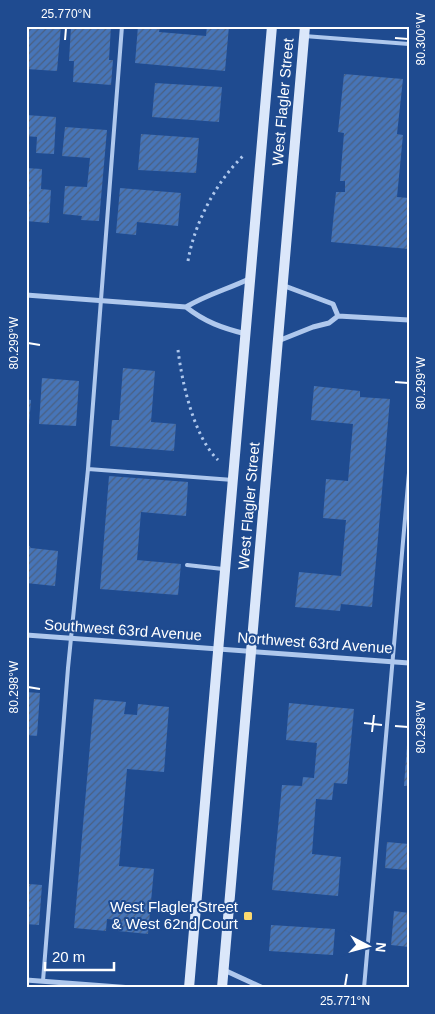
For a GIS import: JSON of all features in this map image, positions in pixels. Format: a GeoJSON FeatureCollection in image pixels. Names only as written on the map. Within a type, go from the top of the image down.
{"type":"FeatureCollection","features":[{"type":"Feature","properties":{"kind":"main road","name":"West Flagler Street"},"geometry":{"type":"LineString","coordinates":[[190,988],[272,26]]}},
{"type":"Feature","properties":{"kind":"main road","name":"West Flagler Street"},"geometry":{"type":"LineString","coordinates":[[222,988],[305,31]]}},
{"type":"Feature","properties":{"kind":"street"},"geometry":{"type":"LineString","coordinates":[[186,307],[204,296],[222,291],[250,279]]}},
{"type":"Feature","properties":{"kind":"street"},"geometry":{"type":"LineString","coordinates":[[282,285],[332,304],[338,316]]}},
{"type":"Feature","properties":{"kind":"street"},"geometry":{"type":"LineString","coordinates":[[26,295],[186,307],[200,318],[226,329],[246,334]]}},
{"type":"Feature","properties":{"kind":"street"},"geometry":{"type":"LineString","coordinates":[[278,341],[313,327],[329,323],[338,316],[409,320]]}},
{"type":"Feature","properties":{"kind":"street","name":"Southwest 63rd Avenue"},"geometry":{"type":"LineString","coordinates":[[26,635],[219,649]]}},
{"type":"Feature","properties":{"kind":"street","name":"Northwest 63rd Avenue"},"geometry":{"type":"LineString","coordinates":[[219,649],[409,662]]}},
{"type":"Feature","properties":{"kind":"street"},"geometry":{"type":"LineString","coordinates":[[224,970],[263,988]]}},
{"type":"Feature","properties":{"kind":"street"},"geometry":{"type":"LineString","coordinates":[[26,980],[79,986],[132,988]]}},
{"type":"Feature","properties":{"kind":"lane"},"geometry":{"type":"LineString","coordinates":[[43,981],[71,639],[88,469],[122,26]]}},
{"type":"Feature","properties":{"kind":"lane"},"geometry":{"type":"LineString","coordinates":[[305,31],[409,44]]}},
{"type":"Feature","properties":{"kind":"lane"},"geometry":{"type":"LineString","coordinates":[[88,469],[233,480]]}},
{"type":"Feature","properties":{"kind":"lane"},"geometry":{"type":"LineString","coordinates":[[364,988],[409,473]]}},
{"type":"Feature","properties":{"kind":"lane"},"geometry":{"type":"LineString","coordinates":[[187,565],[225,569]]}},
{"type":"Feature","properties":{"kind":"path"},"geometry":{"type":"LineString","coordinates":[[188,261],[194,234],[204,212],[225,178],[244,156]]}},
{"type":"Feature","properties":{"kind":"path"},"geometry":{"type":"LineString","coordinates":[[178,350],[180,370],[193,413],[210,450],[218,460]]}},
{"type":"Feature","properties":{"kind":"building"},"geometry":{"type":"Polygon","coordinates":[[[26,26],[61,26],[57,71],[26,69],[26,26]]]}},
{"type":"Feature","properties":{"kind":"building"},"geometry":{"type":"Polygon","coordinates":[[[71,26],[111,26],[109,60],[113,60],[111,85],[73,82],[74,61],[69,61],[71,26]]]}},
{"type":"Feature","properties":{"kind":"building"},"geometry":{"type":"Polygon","coordinates":[[[138,26],[160,26],[159,32],[206,36],[207,26],[229,26],[225,71],[135,63],[138,26]]]}},
{"type":"Feature","properties":{"kind":"building"},"geometry":{"type":"Polygon","coordinates":[[[344,74],[403,79],[397,134],[403,135],[397,197],[409,198],[409,249],[331,242],[336,192],[345,192],[345,181],[340,181],[344,133],[338,132],[344,74]]]}},
{"type":"Feature","properties":{"kind":"building"},"geometry":{"type":"Polygon","coordinates":[[[155,83],[222,87],[219,122],[152,117],[155,83]]]}},
{"type":"Feature","properties":{"kind":"building"},"geometry":{"type":"Polygon","coordinates":[[[26,115],[56,117],[54,154],[36,153],[37,137],[26,136],[26,115]]]}},
{"type":"Feature","properties":{"kind":"building"},"geometry":{"type":"Polygon","coordinates":[[[65,127],[107,130],[99,221],[81,220],[82,216],[63,214],[65,186],[87,187],[90,158],[62,156],[65,127]]]}},
{"type":"Feature","properties":{"kind":"building"},"geometry":{"type":"Polygon","coordinates":[[[141,134],[199,138],[196,173],[138,170],[141,134]]]}},
{"type":"Feature","properties":{"kind":"building"},"geometry":{"type":"Polygon","coordinates":[[[26,168],[42,169],[41,189],[51,190],[49,223],[26,221],[26,168]]]}},
{"type":"Feature","properties":{"kind":"building"},"geometry":{"type":"Polygon","coordinates":[[[120,188],[181,193],[178,226],[137,222],[136,235],[116,233],[120,188]]]}},
{"type":"Feature","properties":{"kind":"building"},"geometry":{"type":"Polygon","coordinates":[[[123,368],[155,371],[151,422],[176,424],[174,451],[110,446],[112,420],[119,420],[123,368]]]}},
{"type":"Feature","properties":{"kind":"building"},"geometry":{"type":"Polygon","coordinates":[[[42,378],[79,381],[76,426],[39,424],[42,378]]]}},
{"type":"Feature","properties":{"kind":"building"},"geometry":{"type":"Polygon","coordinates":[[[314,386],[360,391],[360,397],[390,399],[372,607],[341,604],[340,611],[295,607],[299,572],[341,576],[346,520],[323,518],[326,479],[348,481],[353,424],[311,420],[314,386]]]}},
{"type":"Feature","properties":{"kind":"building"},"geometry":{"type":"Polygon","coordinates":[[[26,399],[31,400],[28,438],[26,438],[26,399]]]}},
{"type":"Feature","properties":{"kind":"building"},"geometry":{"type":"Polygon","coordinates":[[[109,476],[188,482],[186,516],[141,512],[137,560],[181,564],[178,595],[100,589],[109,476]]]}},
{"type":"Feature","properties":{"kind":"building"},"geometry":{"type":"Polygon","coordinates":[[[26,542],[31,548],[58,551],[55,586],[26,583],[26,542]]]}},
{"type":"Feature","properties":{"kind":"building"},"geometry":{"type":"Polygon","coordinates":[[[26,692],[40,693],[37,736],[26,735],[26,692]]]}},
{"type":"Feature","properties":{"kind":"building"},"geometry":{"type":"Polygon","coordinates":[[[94,699],[126,702],[124,714],[137,715],[138,704],[169,707],[164,772],[127,769],[119,866],[154,869],[148,934],[118,931],[119,920],[107,919],[106,931],[74,928],[94,699]]]}},
{"type":"Feature","properties":{"kind":"building"},"geometry":{"type":"Polygon","coordinates":[[[289,703],[354,709],[347,784],[334,783],[332,800],[316,799],[312,854],[341,857],[338,896],[272,890],[282,785],[302,786],[303,777],[314,778],[317,743],[286,740],[289,703]]]}},
{"type":"Feature","properties":{"kind":"building"},"geometry":{"type":"Polygon","coordinates":[[[407,745],[409,745],[409,786],[404,786],[407,745]]]}},
{"type":"Feature","properties":{"kind":"building"},"geometry":{"type":"Polygon","coordinates":[[[387,842],[409,844],[408,870],[385,868],[387,842]]]}},
{"type":"Feature","properties":{"kind":"building"},"geometry":{"type":"Polygon","coordinates":[[[26,880],[29,880],[29,884],[42,885],[39,925],[26,924],[26,880]]]}},
{"type":"Feature","properties":{"kind":"building"},"geometry":{"type":"Polygon","coordinates":[[[394,911],[409,913],[409,947],[391,945],[394,911]]]}},
{"type":"Feature","properties":{"kind":"building"},"geometry":{"type":"Polygon","coordinates":[[[271,925],[335,929],[333,955],[269,951],[271,925]]]}},
{"type":"Feature","properties":{"kind":"place","name":"West Flagler Street & West 62nd Court"},"geometry":{"type":"Point","coordinates":[248,916]}}]}
